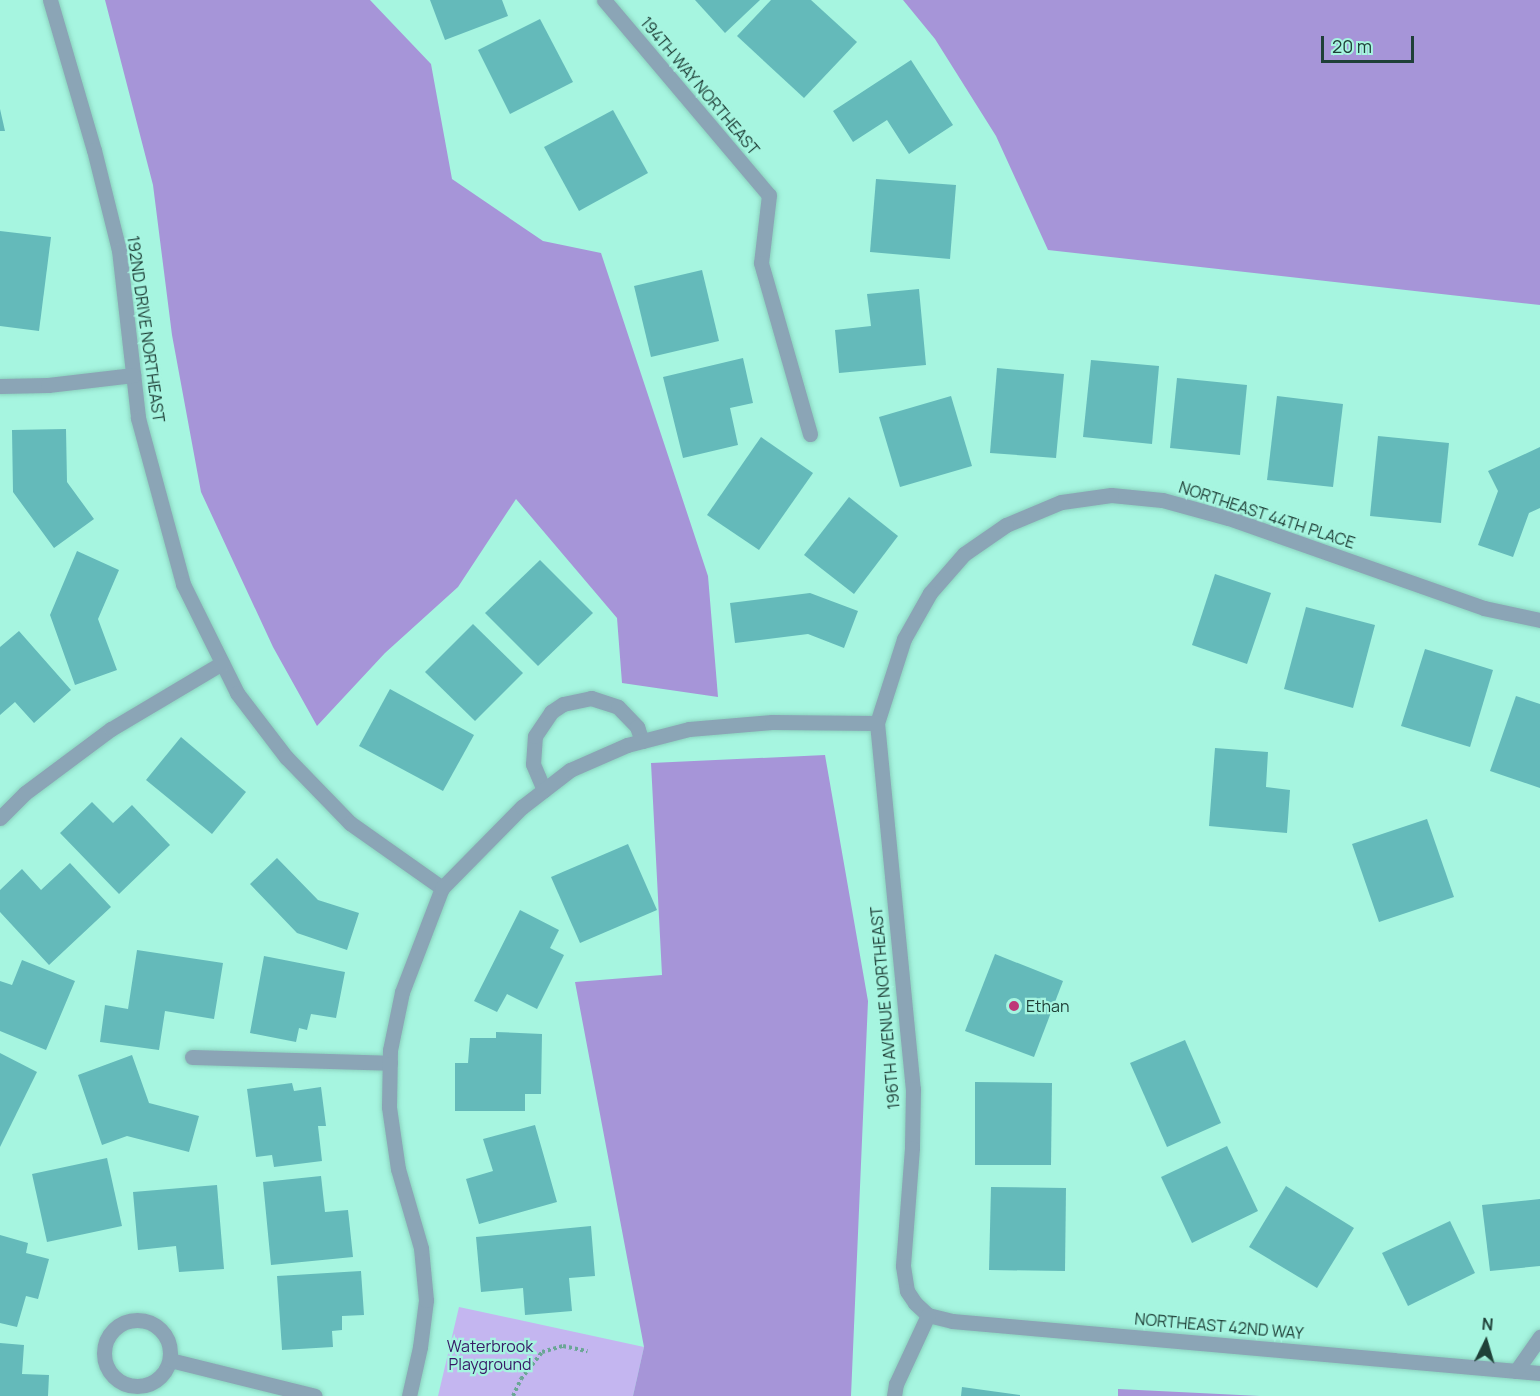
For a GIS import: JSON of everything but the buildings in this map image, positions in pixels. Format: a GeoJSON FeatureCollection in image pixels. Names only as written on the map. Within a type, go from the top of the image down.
{"type":"FeatureCollection","features":[{"type":"Feature","properties":{"kind":"street","name":"192ND DRIVE NORTHEAST"},"geometry":{"type":"LineString","coordinates":[[50,0],[94,150],[119,250],[138,418],[183,584],[237,693],[286,757],[350,823],[442,888]]}},
{"type":"Feature","properties":{"kind":"street","name":"194TH WAY NORTHEAST"},"geometry":{"type":"LineString","coordinates":[[604,0],[770,195],[762,262],[810,434]]}},
{"type":"Feature","properties":{"kind":"street"},"geometry":{"type":"LineString","coordinates":[[0,386],[48,385],[133,375]]}},
{"type":"Feature","properties":{"kind":"street","name":"NORTHEAST 44TH PLACE"},"geometry":{"type":"LineString","coordinates":[[877,723],[904,639],[930,593],[964,554],[1006,525],[1060,502],[1111,495],[1162,500],[1228,518],[1484,608],[1540,620]]}},
{"type":"Feature","properties":{"kind":"street"},"geometry":{"type":"LineString","coordinates":[[0,818],[25,793],[111,729],[222,663]]}},
{"type":"Feature","properties":{"kind":"street"},"geometry":{"type":"LineString","coordinates":[[544,790],[533,764],[535,736],[546,717],[563,704],[591,698],[618,707],[633,722],[642,741]]}},
{"type":"Feature","properties":{"kind":"street"},"geometry":{"type":"LineString","coordinates":[[409,1396],[420,1347],[426,1300],[421,1248],[398,1169],[390,1107],[390,1063],[402,992],[442,888],[522,807],[570,770],[642,741],[689,729],[772,722],[877,723]]}},
{"type":"Feature","properties":{"kind":"street","name":"196TH AVENUE NORTHEAST"},"geometry":{"type":"LineString","coordinates":[[877,723],[913,1089],[912,1148],[903,1266],[907,1291],[928,1315]]}},
{"type":"Feature","properties":{"kind":"street"},"geometry":{"type":"LineString","coordinates":[[192,1058],[390,1063]]}},
{"type":"Feature","properties":{"kind":"street"},"geometry":{"type":"LineString","coordinates":[[894,1396],[896,1384],[928,1315]]}},
{"type":"Feature","properties":{"kind":"street","name":"NORTHEAST 42ND WAY"},"geometry":{"type":"LineString","coordinates":[[928,1315],[952,1321],[1540,1373]]}},
{"type":"Feature","properties":{"kind":"street"},"geometry":{"type":"LineString","coordinates":[[128,1320],[151,1322],[168,1338],[170,1360],[158,1380],[135,1386],[114,1377],[104,1356],[105,1344],[109,1334],[128,1320]]}},
{"type":"Feature","properties":{"kind":"street"},"geometry":{"type":"LineString","coordinates":[[1516,1371],[1540,1336]]}},
{"type":"Feature","properties":{"kind":"street"},"geometry":{"type":"LineString","coordinates":[[170,1360],[315,1396]]}},
{"type":"Feature","properties":{"kind":"path"},"geometry":{"type":"LineString","coordinates":[[513,1396],[520,1379],[542,1352],[563,1346],[587,1351]]}},
{"type":"Feature","properties":{"kind":"green space","name":"Waterbrook Playground"},"geometry":{"type":"Polygon","coordinates":[[[459,1307],[644,1347],[633,1396],[438,1396],[459,1307]]]}},
{"type":"Feature","properties":{"kind":"shaded area"},"geometry":{"type":"Polygon","coordinates":[[[105,0],[370,0],[431,64],[452,179],[543,241],[601,253],[708,576],[718,697],[622,683],[617,618],[516,499],[458,587],[385,653],[317,726],[273,647],[201,492],[172,335],[153,185],[105,0]]]}},
{"type":"Feature","properties":{"kind":"shaded area"},"geometry":{"type":"Polygon","coordinates":[[[903,0],[1540,0],[1540,305],[1048,250],[996,136],[935,39],[903,0]]]}},
{"type":"Feature","properties":{"kind":"shaded area"},"geometry":{"type":"Polygon","coordinates":[[[825,755],[868,1001],[851,1396],[633,1396],[644,1347],[575,982],[662,975],[651,763],[825,755]]]}},
{"type":"Feature","properties":{"kind":"shaded area"},"geometry":{"type":"Polygon","coordinates":[[[1118,1389],[1260,1396],[1118,1396],[1118,1389]]]}},
{"type":"Feature","properties":{"kind":"place","name":"Ethan"},"geometry":{"type":"Point","coordinates":[1014,1006]}}]}
